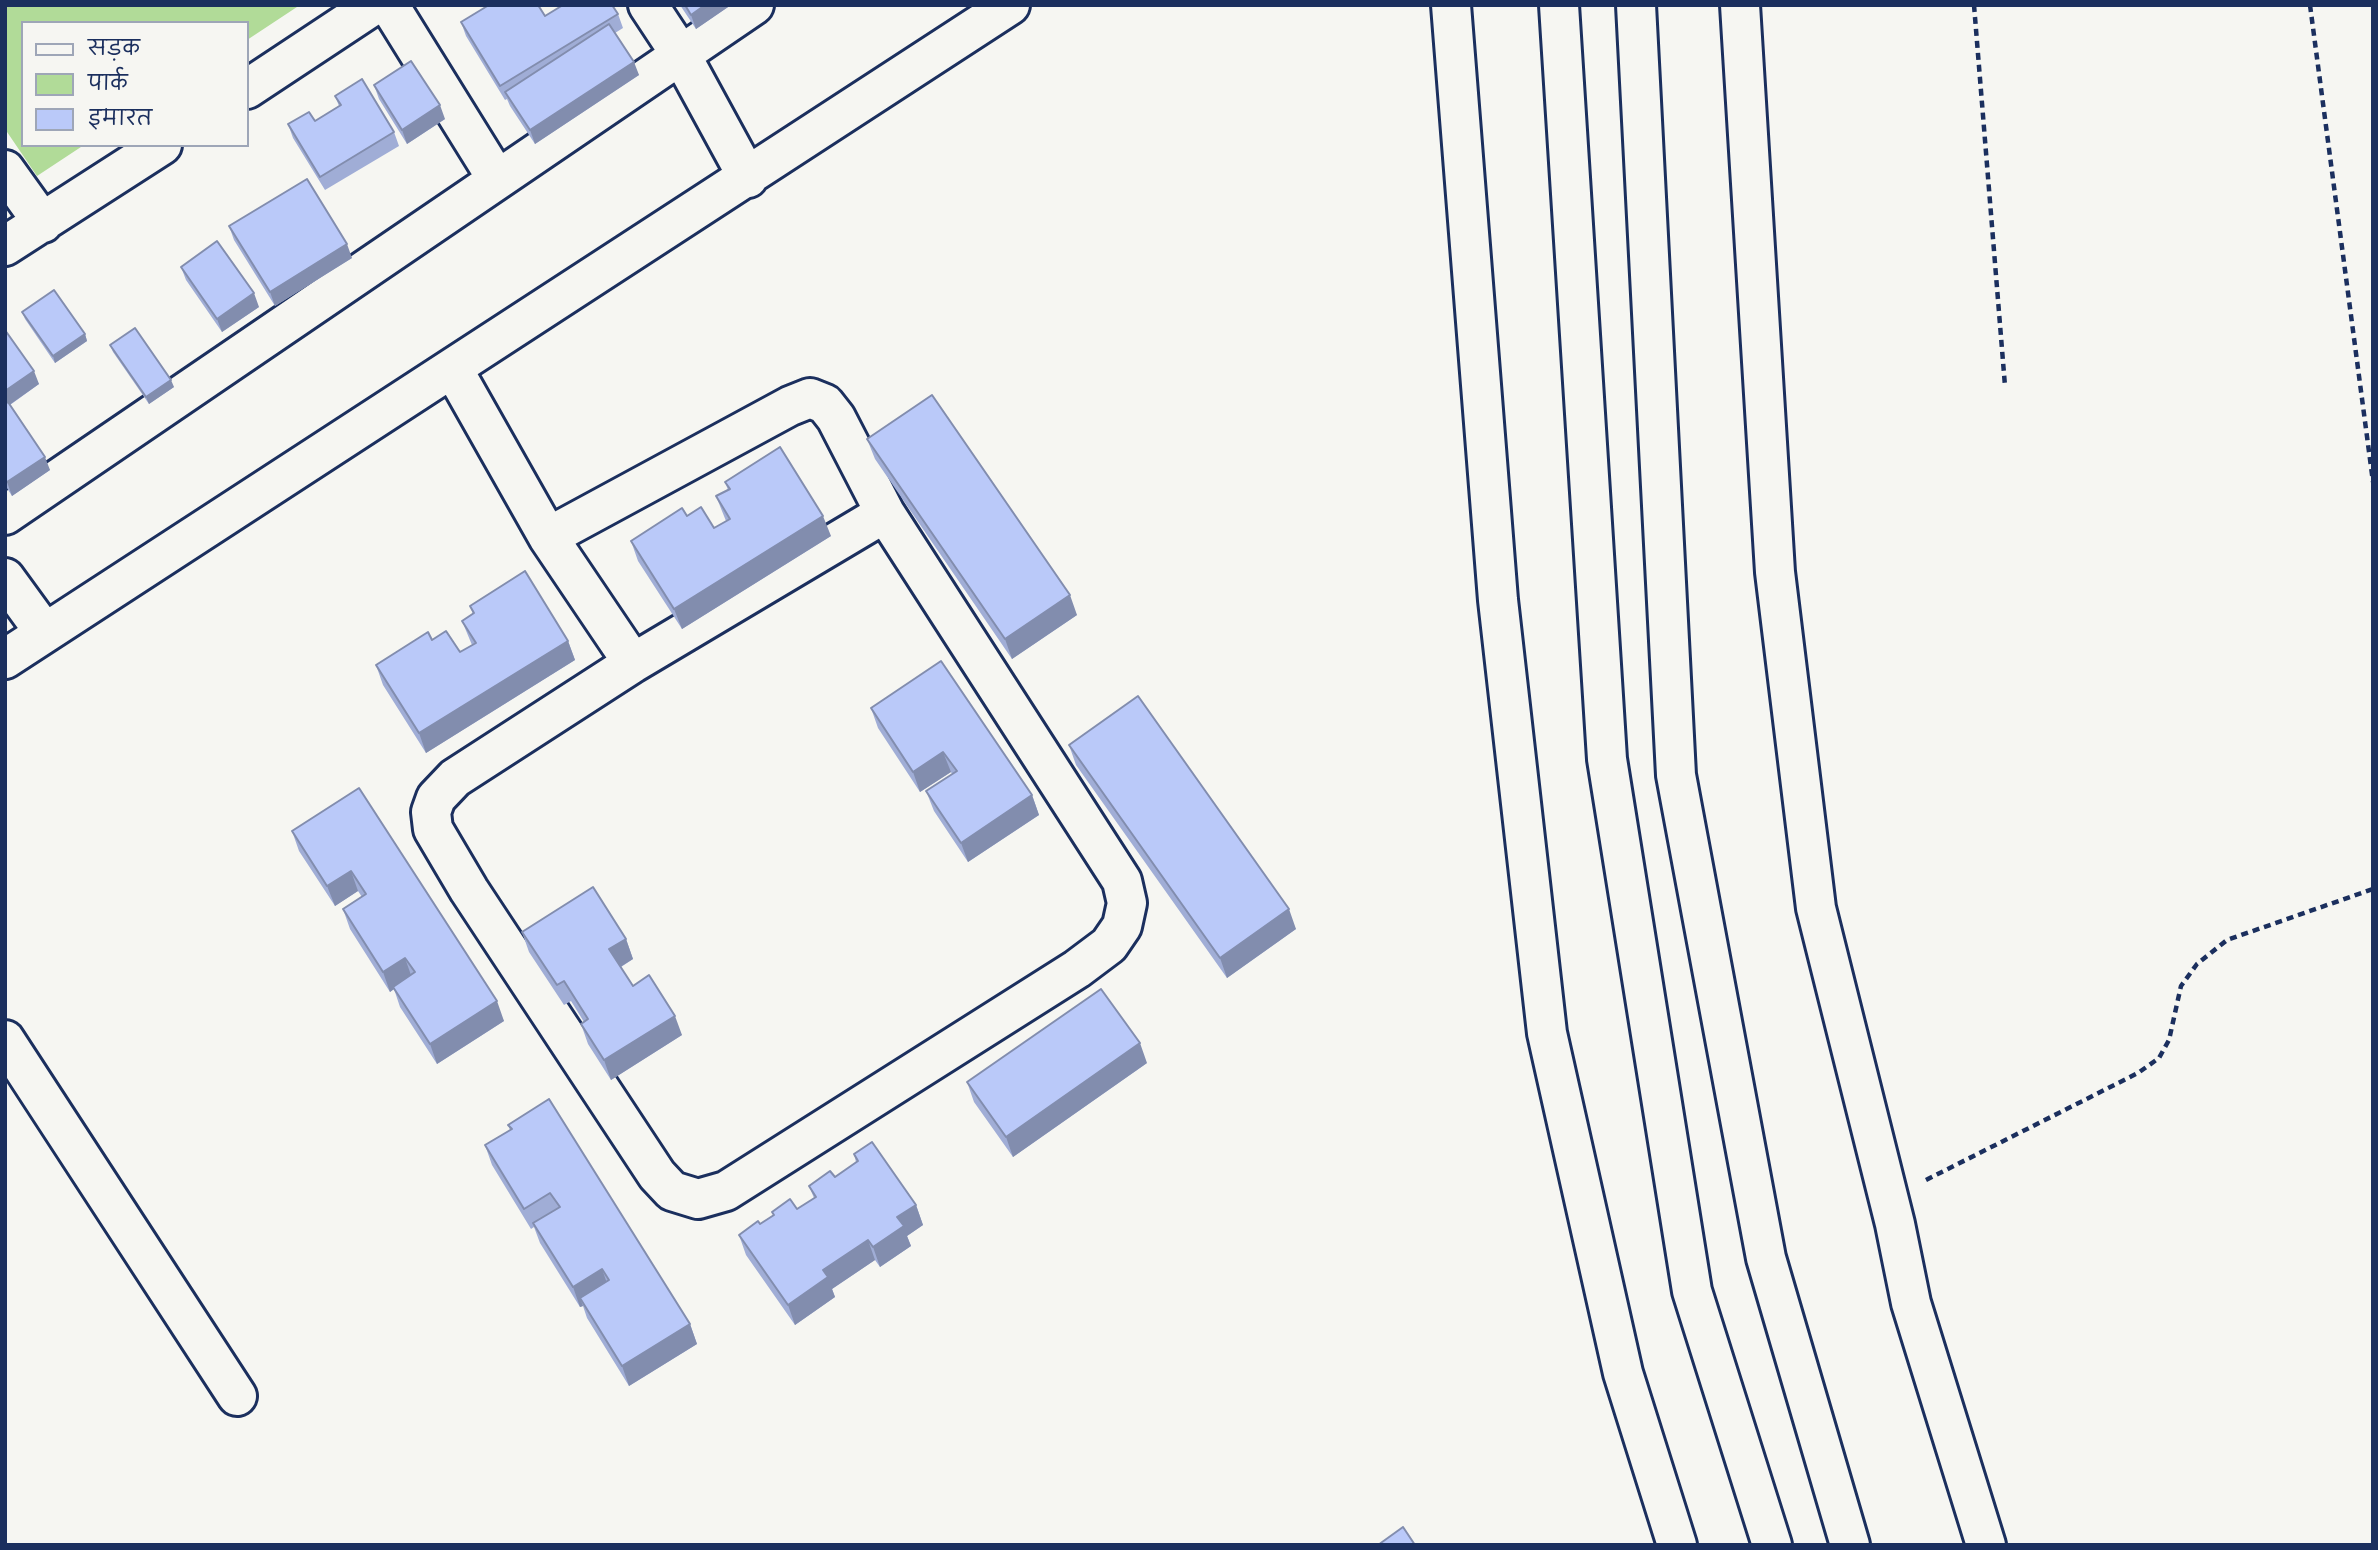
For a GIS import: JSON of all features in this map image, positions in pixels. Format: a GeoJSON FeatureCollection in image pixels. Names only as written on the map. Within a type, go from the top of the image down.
{"type":"FeatureCollection","features":[{"type":"Feature","properties":{"kind":"street"},"geometry":{"type":"LineString","coordinates":[[248,88],[374,5]]}},
{"type":"Feature","properties":{"kind":"street"},"geometry":{"type":"LineString","coordinates":[[390,5],[497,179]]}},
{"type":"Feature","properties":{"kind":"street"},"geometry":{"type":"LineString","coordinates":[[648,5],[681,55],[748,178]]}},
{"type":"Feature","properties":{"kind":"street"},"geometry":{"type":"LineString","coordinates":[[5,515],[754,5]]}},
{"type":"Feature","properties":{"kind":"street"},"geometry":{"type":"LineString","coordinates":[[5,659],[1010,5]]}},
{"type":"Feature","properties":{"kind":"street"},"geometry":{"type":"LineString","coordinates":[[1451,5],[1498,600],[1547,1032],[1623,1373],[1676,1545]]}},
{"type":"Feature","properties":{"kind":"street"},"geometry":{"type":"LineString","coordinates":[[1559,5],[1607,759],[1692,1291],[1772,1545]]}},
{"type":"Feature","properties":{"kind":"street"},"geometry":{"type":"LineString","coordinates":[[1636,5],[1676,775],[1766,1258],[1850,1545]]}},
{"type":"Feature","properties":{"kind":"street"},"geometry":{"type":"LineString","coordinates":[[1740,5],[1775,572],[1814,894],[1917,1325],[1986,1545]]}},
{"type":"Feature","properties":{"kind":"street"},"geometry":{"type":"LineString","coordinates":[[5,246],[159,147]]}},
{"type":"Feature","properties":{"kind":"street"},"geometry":{"type":"LineString","coordinates":[[5,170],[43,223]]}},
{"type":"Feature","properties":{"kind":"street"},"geometry":{"type":"LineString","coordinates":[[453,369],[548,537],[633,663]]}},
{"type":"Feature","properties":{"kind":"street"},"geometry":{"type":"LineString","coordinates":[[548,537],[790,406],[810,398],[825,404],[836,418],[885,513],[1122,881],[1127,903],[1122,926],[1110,945],[1077,969],[726,1191],[698,1199],[673,1191],[657,1175],[469,890],[433,829],[431,812],[436,798],[455,778],[633,663],[885,513]]}},
{"type":"Feature","properties":{"kind":"street"},"geometry":{"type":"LineString","coordinates":[[5,578],[45,633]]}},
{"type":"Feature","properties":{"kind":"street"},"geometry":{"type":"LineString","coordinates":[[5,1040],[237,1396]]}},
{"type":"Feature","properties":{"kind":"path"},"geometry":{"type":"LineString","coordinates":[[1974,5],[2005,386]]}},
{"type":"Feature","properties":{"kind":"path"},"geometry":{"type":"LineString","coordinates":[[2310,5],[2373,482]]}},
{"type":"Feature","properties":{"kind":"path"},"geometry":{"type":"LineString","coordinates":[[1888,1200],[2138,1073],[2159,1058],[2169,1040],[2181,986],[2197,964],[2227,940],[2373,889]]}},
{"type":"Feature","properties":{"kind":"green space"},"geometry":{"type":"Polygon","coordinates":[[[5,5],[300,5],[248,39],[248,21],[21,21],[21,147],[81,147],[37,176],[5,129],[5,5]]]}},
{"type":"Feature","properties":{"kind":"building"},"geometry":{"type":"Polygon","coordinates":[[[489,5],[538,5],[545,16],[563,5],[612,5],[618,14],[500,86],[461,22],[489,5]]]}},
{"type":"Feature","properties":{"kind":"building"},"geometry":{"type":"Polygon","coordinates":[[[685,5],[705,5],[691,15],[685,5]]]}},
{"type":"Feature","properties":{"kind":"building"},"geometry":{"type":"Polygon","coordinates":[[[609,24],[634,62],[530,130],[505,92],[609,24]]]}},
{"type":"Feature","properties":{"kind":"building"},"geometry":{"type":"Polygon","coordinates":[[[411,61],[440,105],[402,130],[374,85],[411,61]]]}},
{"type":"Feature","properties":{"kind":"building"},"geometry":{"type":"Polygon","coordinates":[[[362,79],[394,132],[320,177],[288,124],[309,112],[315,121],[341,105],[335,96],[362,79]]]}},
{"type":"Feature","properties":{"kind":"building"},"geometry":{"type":"Polygon","coordinates":[[[307,179],[347,244],[270,292],[229,226],[307,179]]]}},
{"type":"Feature","properties":{"kind":"building"},"geometry":{"type":"Polygon","coordinates":[[[217,241],[254,293],[217,319],[181,267],[217,241]]]}},
{"type":"Feature","properties":{"kind":"building"},"geometry":{"type":"Polygon","coordinates":[[[54,290],[85,334],[53,356],[22,312],[54,290]]]}},
{"type":"Feature","properties":{"kind":"building"},"geometry":{"type":"Polygon","coordinates":[[[135,328],[171,380],[146,397],[110,345],[135,328]]]}},
{"type":"Feature","properties":{"kind":"building"},"geometry":{"type":"Polygon","coordinates":[[[5,330],[34,371],[5,391],[5,330]]]}},
{"type":"Feature","properties":{"kind":"building"},"geometry":{"type":"Polygon","coordinates":[[[932,395],[1070,595],[1005,639],[867,439],[932,395]]]}},
{"type":"Feature","properties":{"kind":"building"},"geometry":{"type":"Polygon","coordinates":[[[8,402],[45,457],[7,482],[5,404],[8,402]]]}},
{"type":"Feature","properties":{"kind":"building"},"geometry":{"type":"Polygon","coordinates":[[[780,447],[823,516],[674,609],[631,541],[682,508],[687,516],[701,507],[714,528],[730,519],[716,496],[730,489],[725,482],[780,447]]]}},
{"type":"Feature","properties":{"kind":"building"},"geometry":{"type":"Polygon","coordinates":[[[525,571],[568,641],[419,733],[376,665],[428,632],[432,640],[446,631],[460,652],[476,643],[462,621],[474,613],[470,606],[525,571]]]}},
{"type":"Feature","properties":{"kind":"building"},"geometry":{"type":"Polygon","coordinates":[[[941,661],[1032,795],[961,843],[926,791],[957,771],[943,752],[913,772],[871,708],[941,661]]]}},
{"type":"Feature","properties":{"kind":"building"},"geometry":{"type":"Polygon","coordinates":[[[1138,696],[1289,909],[1220,958],[1069,745],[1138,696]]]}},
{"type":"Feature","properties":{"kind":"building"},"geometry":{"type":"Polygon","coordinates":[[[359,788],[497,1001],[430,1044],[393,987],[415,972],[405,958],[383,972],[343,909],[366,894],[351,871],[327,886],[292,831],[359,788]]]}},
{"type":"Feature","properties":{"kind":"building"},"geometry":{"type":"Polygon","coordinates":[[[593,887],[626,939],[609,949],[633,986],[649,975],[675,1016],[604,1060],[581,1024],[588,1019],[564,981],[557,985],[522,932],[593,887]]]}},
{"type":"Feature","properties":{"kind":"building"},"geometry":{"type":"Polygon","coordinates":[[[1101,989],[1140,1043],[1006,1137],[967,1082],[1101,989]]]}},
{"type":"Feature","properties":{"kind":"building"},"geometry":{"type":"Polygon","coordinates":[[[549,1099],[690,1324],[622,1366],[580,1298],[609,1280],[602,1269],[573,1287],[533,1223],[560,1207],[550,1193],[524,1209],[485,1145],[512,1129],[508,1125],[549,1099]]]}},
{"type":"Feature","properties":{"kind":"building"},"geometry":{"type":"Polygon","coordinates":[[[872,1142],[916,1205],[897,1217],[904,1226],[873,1247],[868,1240],[823,1270],[828,1277],[788,1305],[739,1235],[758,1221],[760,1224],[774,1215],[772,1212],[790,1199],[797,1209],[816,1197],[809,1186],[830,1171],[835,1177],[858,1161],[854,1154],[872,1142]]]}},
{"type":"Feature","properties":{"kind":"building"},"geometry":{"type":"Polygon","coordinates":[[[1403,1527],[1415,1545],[1378,1545],[1403,1527]]]}}]}
